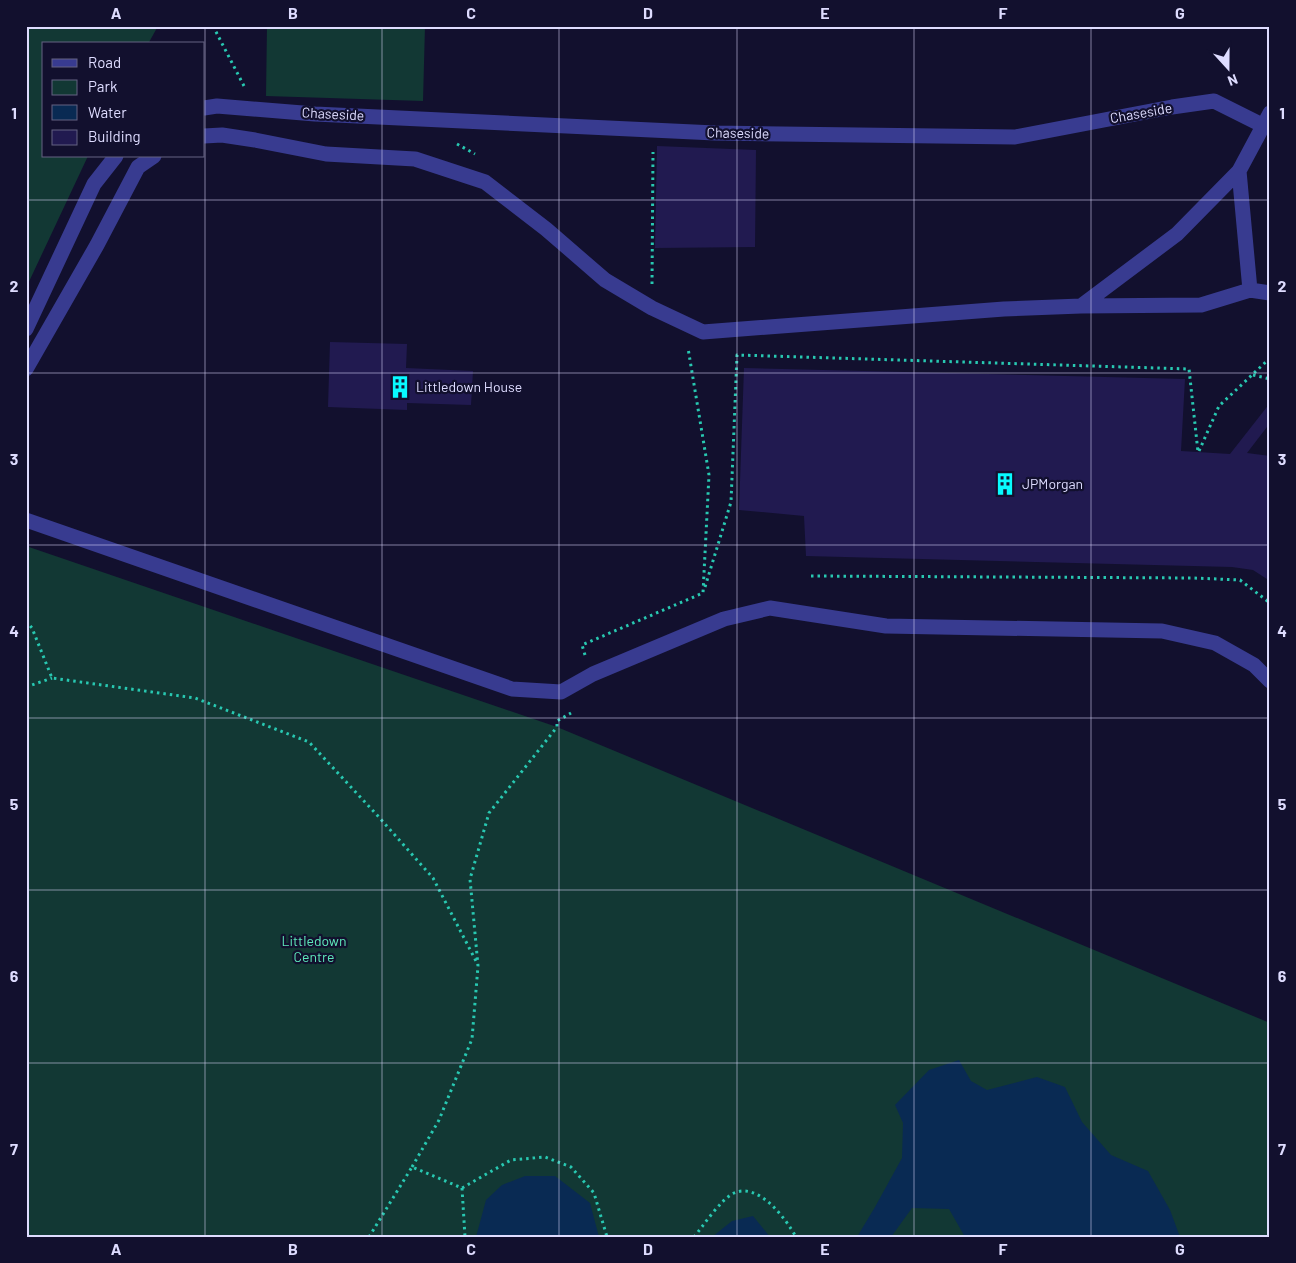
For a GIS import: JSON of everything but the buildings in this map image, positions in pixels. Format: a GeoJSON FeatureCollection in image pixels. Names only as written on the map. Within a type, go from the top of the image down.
{"type":"FeatureCollection","features":[{"type":"Feature","properties":{"kind":"street","name":"Chaseside"},"geometry":{"type":"LineString","coordinates":[[205,108],[216,106],[315,114],[714,133],[1015,137],[1172,107],[1214,101],[1267,119]]}},
{"type":"Feature","properties":{"kind":"street"},"geometry":{"type":"LineString","coordinates":[[1081,306],[1177,234],[1239,171],[1267,119]]}},
{"type":"Feature","properties":{"kind":"street"},"geometry":{"type":"LineString","coordinates":[[205,136],[255,140],[326,154],[415,159],[485,182],[546,229],[605,280],[652,308],[703,332],[995,309],[1201,305],[1250,290],[1270,293]]}},
{"type":"Feature","properties":{"kind":"street"},"geometry":{"type":"LineString","coordinates":[[26,329],[94,184],[114,158]]}},
{"type":"Feature","properties":{"kind":"street"},"geometry":{"type":"LineString","coordinates":[[26,369],[138,168],[151,158]]}},
{"type":"Feature","properties":{"kind":"street"},"geometry":{"type":"LineString","coordinates":[[1239,171],[1250,290]]}},
{"type":"Feature","properties":{"kind":"street"},"geometry":{"type":"LineString","coordinates":[[26,520],[512,689],[561,692],[593,674],[724,619],[770,608],[886,626],[1162,631],[1215,643],[1254,665],[1270,681]]}},
{"type":"Feature","properties":{"kind":"path"},"geometry":{"type":"LineString","coordinates":[[213,26],[256,109]]}},
{"type":"Feature","properties":{"kind":"path"},"geometry":{"type":"LineString","coordinates":[[652,308],[653,130]]}},
{"type":"Feature","properties":{"kind":"path"},"geometry":{"type":"LineString","coordinates":[[682,342],[688,349],[710,475],[703,593]]}},
{"type":"Feature","properties":{"kind":"path"},"geometry":{"type":"LineString","coordinates":[[703,593],[730,502],[737,355],[1189,369],[1198,452],[1220,406],[1270,358]]}},
{"type":"Feature","properties":{"kind":"path"},"geometry":{"type":"LineString","coordinates":[[1253,375],[1270,379]]}},
{"type":"Feature","properties":{"kind":"path"},"geometry":{"type":"LineString","coordinates":[[811,576],[1194,578],[1240,580],[1270,603]]}},
{"type":"Feature","properties":{"kind":"path"},"geometry":{"type":"LineString","coordinates":[[593,674],[582,645],[703,593]]}},
{"type":"Feature","properties":{"kind":"path"},"geometry":{"type":"LineString","coordinates":[[26,620],[32,628],[52,678]]}},
{"type":"Feature","properties":{"kind":"path"},"geometry":{"type":"LineString","coordinates":[[26,687],[52,678],[195,698],[309,742],[432,878],[478,966]]}},
{"type":"Feature","properties":{"kind":"path"},"geometry":{"type":"LineString","coordinates":[[368,1237],[439,1120],[472,1039],[478,966],[470,879],[489,813],[557,727],[557,721],[574,712]]}},
{"type":"Feature","properties":{"kind":"path"},"geometry":{"type":"LineString","coordinates":[[462,1188],[511,1160],[545,1158],[571,1167],[594,1193],[607,1237]]}},
{"type":"Feature","properties":{"kind":"path"},"geometry":{"type":"LineString","coordinates":[[412,1167],[462,1188]]}},
{"type":"Feature","properties":{"kind":"path"},"geometry":{"type":"LineString","coordinates":[[462,1188],[465,1237]]}},
{"type":"Feature","properties":{"kind":"path"},"geometry":{"type":"LineString","coordinates":[[694,1237],[722,1203],[734,1193],[748,1192],[759,1195],[772,1205],[788,1222],[796,1237]]}},
{"type":"Feature","properties":{"kind":"green space"},"geometry":{"type":"Polygon","coordinates":[[[26,26],[158,26],[149,42],[42,42],[42,158],[87,158],[26,288],[26,26]]]}},
{"type":"Feature","properties":{"kind":"green space"},"geometry":{"type":"Polygon","coordinates":[[[267,26],[425,26],[423,101],[266,96],[267,26]]]}},
{"type":"Feature","properties":{"kind":"green space","name":"Littledown Centre"},"geometry":{"type":"Polygon","coordinates":[[[26,546],[557,727],[1270,1023],[1270,1237],[26,1237],[26,546]]]}},
{"type":"Feature","properties":{"kind":"water"},"geometry":{"type":"Polygon","coordinates":[[[959,1060],[971,1081],[987,1090],[1037,1077],[1065,1087],[1082,1122],[1111,1155],[1148,1171],[1170,1210],[1180,1237],[965,1237],[949,1209],[912,1208],[891,1237],[857,1237],[902,1158],[903,1123],[895,1105],[929,1070],[959,1060]]]}},
{"type":"Feature","properties":{"kind":"water"},"geometry":{"type":"Polygon","coordinates":[[[525,1176],[555,1176],[590,1203],[599,1237],[476,1237],[486,1200],[502,1185],[525,1176]]]}},
{"type":"Feature","properties":{"kind":"water"},"geometry":{"type":"Polygon","coordinates":[[[753,1216],[770,1237],[712,1237],[732,1221],[753,1216]]]}},
{"type":"Feature","properties":{"kind":"place","name":"Littledown House"},"geometry":{"type":"Point","coordinates":[400,387]}},
{"type":"Feature","properties":{"kind":"place","name":"JPMorgan"},"geometry":{"type":"Point","coordinates":[1005,484]}}]}
